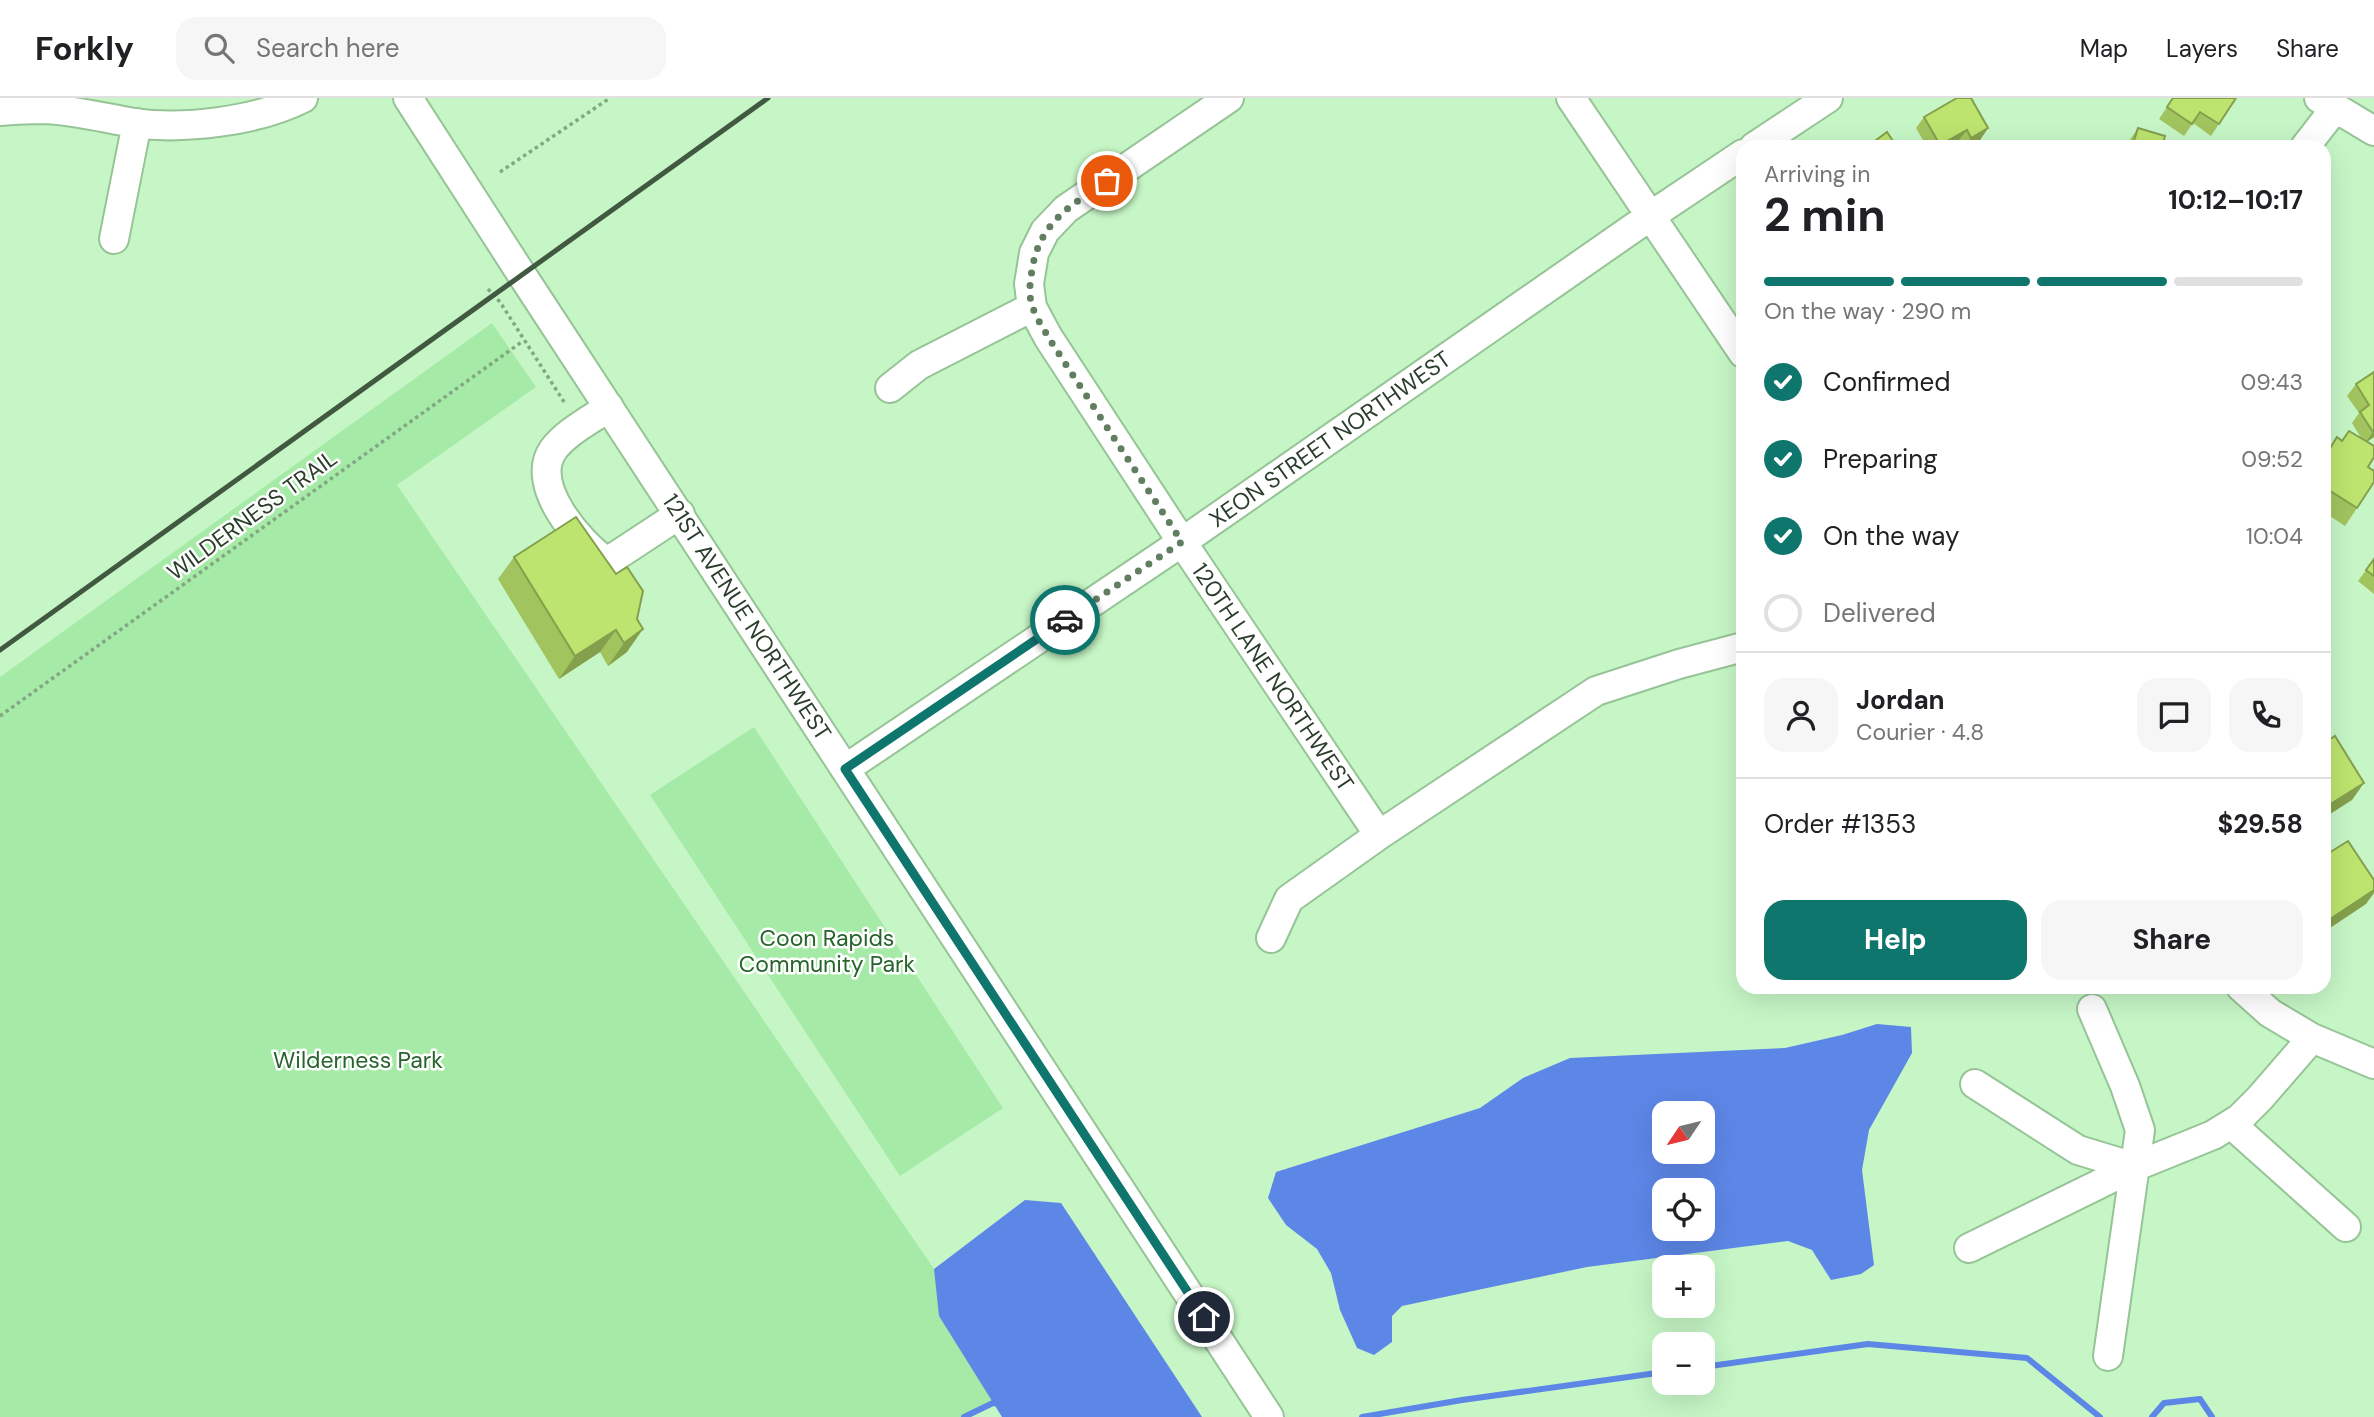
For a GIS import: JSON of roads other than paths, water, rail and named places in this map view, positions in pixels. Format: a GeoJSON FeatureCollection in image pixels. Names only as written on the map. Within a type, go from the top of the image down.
{"type":"FeatureCollection","features":[{"type":"Feature","properties":{"kind":"street"},"geometry":{"type":"LineString","coordinates":[[0,111],[43,109],[137,123],[204,124],[244,118],[303,98]]}},
{"type":"Feature","properties":{"kind":"street","name":"121ST AVENUE NORTHWEST"},"geometry":{"type":"LineString","coordinates":[[408,98],[1269,1417]]}},
{"type":"Feature","properties":{"kind":"street"},"geometry":{"type":"LineString","coordinates":[[890,388],[919,365],[1032,307],[1030,284],[1034,253],[1045,230],[1066,209],[1230,98]]}},
{"type":"Feature","properties":{"kind":"street"},"geometry":{"type":"LineString","coordinates":[[1571,98],[1736,343]]}},
{"type":"Feature","properties":{"kind":"street"},"geometry":{"type":"LineString","coordinates":[[1765,140],[1828,98]]}},
{"type":"Feature","properties":{"kind":"street"},"geometry":{"type":"LineString","coordinates":[[2309,140],[2328,102],[2374,131]]}},
{"type":"Feature","properties":{"kind":"street"},"geometry":{"type":"LineString","coordinates":[[114,239],[137,123]]}},
{"type":"Feature","properties":{"kind":"street","name":"XEON STREET NORTHWEST"},"geometry":{"type":"LineString","coordinates":[[845,769],[1182,542],[1649,217],[1736,160]]}},
{"type":"Feature","properties":{"kind":"street","name":"120TH LANE NORTHWEST"},"geometry":{"type":"LineString","coordinates":[[1032,307],[1048,337],[1182,542],[1379,835]]}},
{"type":"Feature","properties":{"kind":"street"},"geometry":{"type":"LineString","coordinates":[[609,407],[553,450],[546,479],[549,493],[591,551],[607,562],[680,514]]}},
{"type":"Feature","properties":{"kind":"street"},"geometry":{"type":"LineString","coordinates":[[1271,937],[1289,898],[1596,691],[1736,649]]}},
{"type":"Feature","properties":{"kind":"street"},"geometry":{"type":"LineString","coordinates":[[2249,994],[2270,1013],[2312,1038],[2374,1064]]}},
{"type":"Feature","properties":{"kind":"street"},"geometry":{"type":"LineString","coordinates":[[2092,1009],[2125,1086],[2140,1130],[2108,1356]]}},
{"type":"Feature","properties":{"kind":"street"},"geometry":{"type":"LineString","coordinates":[[1969,1248],[2134,1167],[2213,1135],[2231,1124],[2260,1098],[2312,1038]]}},
{"type":"Feature","properties":{"kind":"street"},"geometry":{"type":"LineString","coordinates":[[1975,1084],[2078,1150],[2134,1167]]}},
{"type":"Feature","properties":{"kind":"street"},"geometry":{"type":"LineString","coordinates":[[2231,1124],[2346,1227]]}},
{"type":"Feature","properties":{"kind":"water"},"geometry":{"type":"Polygon","coordinates":[[[1877,1024],[1911,1027],[1912,1053],[1869,1130],[1862,1170],[1874,1265],[1861,1274],[1831,1280],[1812,1250],[1788,1241],[1680,1255],[1652,1255],[1652,1259],[1587,1267],[1402,1306],[1392,1316],[1392,1342],[1374,1355],[1357,1348],[1340,1310],[1331,1273],[1317,1249],[1286,1225],[1268,1198],[1276,1172],[1480,1108],[1523,1078],[1570,1058],[1785,1048],[1877,1024]]]}},
{"type":"Feature","properties":{"kind":"water"},"geometry":{"type":"Polygon","coordinates":[[[1025,1200],[1061,1203],[1202,1417],[1002,1417],[939,1316],[934,1269],[1025,1200]]]}},
{"type":"Feature","properties":{"kind":"waterway"},"geometry":{"type":"LineString","coordinates":[[1715,1365],[1868,1344],[2027,1358],[2100,1417]]}},
{"type":"Feature","properties":{"kind":"waterway"},"geometry":{"type":"LineString","coordinates":[[1362,1417],[1652,1374]]}},
{"type":"Feature","properties":{"kind":"waterway"},"geometry":{"type":"LineString","coordinates":[[2152,1417],[2164,1403],[2200,1399],[2212,1417]]}},
{"type":"Feature","properties":{"kind":"waterway"},"geometry":{"type":"LineString","coordinates":[[964,1417],[993,1403],[1001,1404]]}},
{"type":"Feature","properties":{"kind":"railway"},"geometry":{"type":"LineString","coordinates":[[0,650],[768,98]]}},
{"type":"Feature","properties":{"kind":"park label","name":"Coon Rapids Community Park"},"geometry":{"type":"Point","coordinates":[827,951]}},
{"type":"Feature","properties":{"kind":"park label","name":"Wilderness Park"},"geometry":{"type":"Point","coordinates":[358,1060]}}]}
